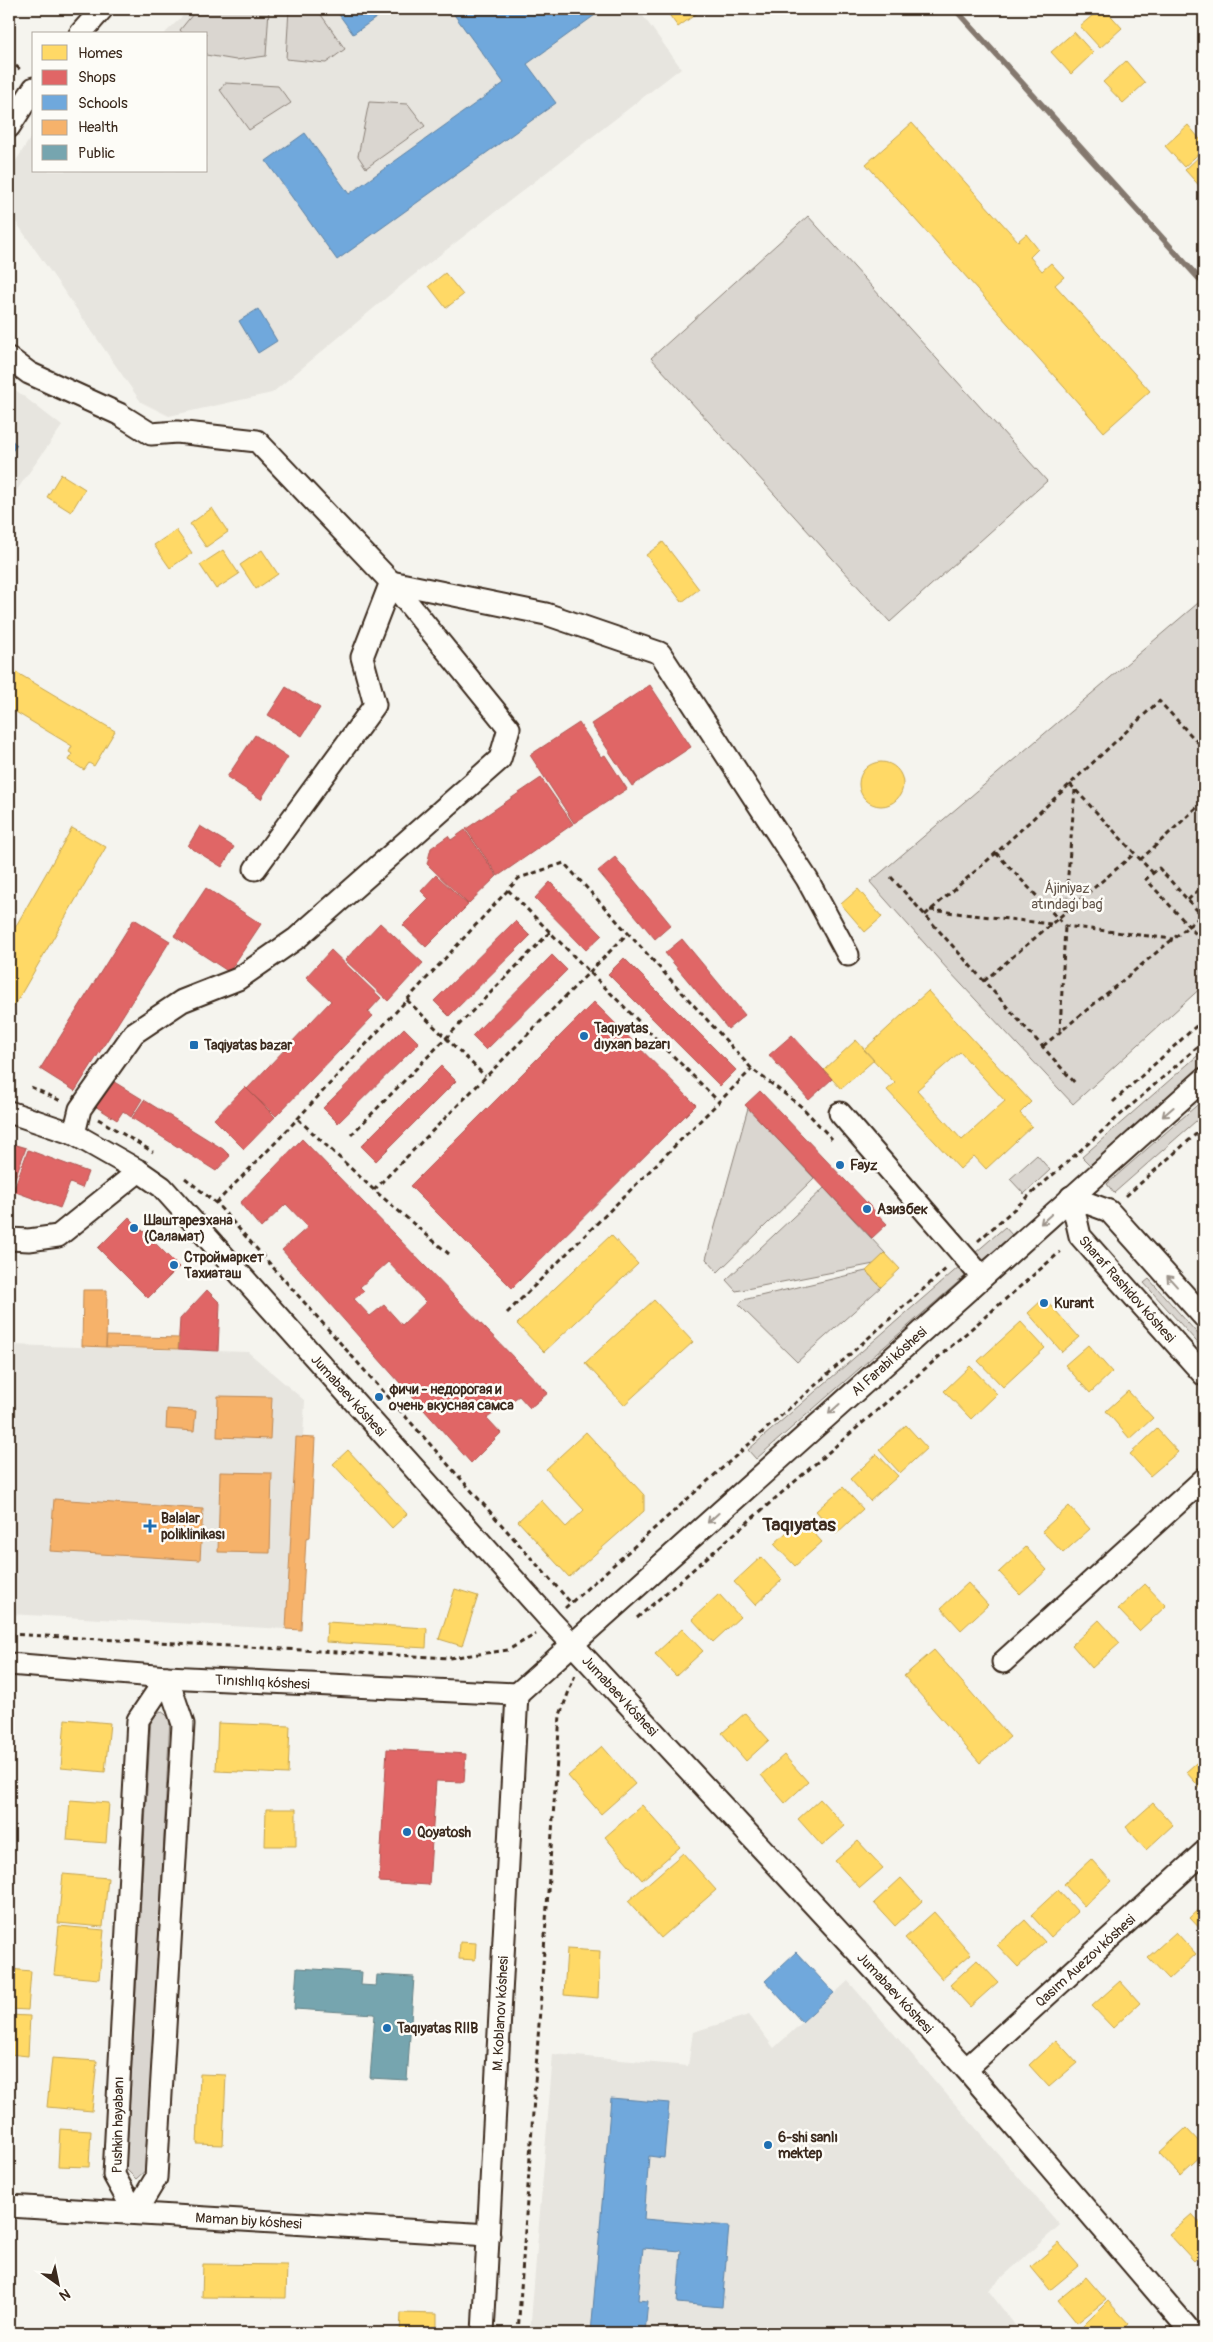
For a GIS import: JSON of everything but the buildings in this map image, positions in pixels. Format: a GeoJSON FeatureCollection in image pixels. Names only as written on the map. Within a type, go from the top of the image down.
{"type":"FeatureCollection","features":[{"type":"Feature","properties":{"kind":"street"},"geometry":{"type":"LineString","coordinates":[[82,32],[102,9]]}},
{"type":"Feature","properties":{"kind":"street"},"geometry":{"type":"LineString","coordinates":[[9,127],[32,91]]}},
{"type":"Feature","properties":{"kind":"street"},"geometry":{"type":"LineString","coordinates":[[9,358],[28,372],[119,414],[151,434],[177,432],[257,441],[391,582],[508,728],[500,759],[297,938],[238,979],[182,1001],[134,1033],[80,1109],[74,1134]]}},
{"type":"Feature","properties":{"kind":"street"},"geometry":{"type":"LineString","coordinates":[[255,869],[375,705],[362,657],[391,582]]}},
{"type":"Feature","properties":{"kind":"street"},"geometry":{"type":"LineString","coordinates":[[391,582],[546,614],[660,652],[807,879],[848,955]]}},
{"type":"Feature","properties":{"kind":"street","name":"Al Farabi kóshesi"},"geometry":{"type":"LineString","coordinates":[[517,1694],[1204,1079]]}},
{"type":"Feature","properties":{"kind":"street","name":"Jumabaev kóshesi"},"geometry":{"type":"LineString","coordinates":[[9,1112],[74,1134],[139,1171],[162,1187],[572,1643],[966,2069],[1192,2333]]}},
{"type":"Feature","properties":{"kind":"street"},"geometry":{"type":"LineString","coordinates":[[840,1113],[982,1277]]}},
{"type":"Feature","properties":{"kind":"street"},"geometry":{"type":"LineString","coordinates":[[9,1239],[29,1240],[58,1236],[139,1171]]}},
{"type":"Feature","properties":{"kind":"street"},"geometry":{"type":"LineString","coordinates":[[1070,1198],[1108,1210],[1204,1317]]}},
{"type":"Feature","properties":{"kind":"street","name":"Sharaf Rashidov kóshesi"},"geometry":{"type":"LineString","coordinates":[[1070,1198],[1080,1236],[1204,1375]]}},
{"type":"Feature","properties":{"kind":"street"},"geometry":{"type":"LineString","coordinates":[[1003,1662],[1204,1479]]}},
{"type":"Feature","properties":{"kind":"street","name":"Tınıshlıq kóshesi"},"geometry":{"type":"LineString","coordinates":[[9,1664],[167,1677],[517,1694]]}},
{"type":"Feature","properties":{"kind":"street"},"geometry":{"type":"LineString","coordinates":[[135,2213],[156,2178],[183,1724],[167,1677]]}},
{"type":"Feature","properties":{"kind":"street","name":"Pushkin hayabanı"},"geometry":{"type":"LineString","coordinates":[[135,2213],[114,2175],[138,1720],[167,1677]]}},
{"type":"Feature","properties":{"kind":"street","name":"M. Koblanov kóshesi"},"geometry":{"type":"LineString","coordinates":[[483,2333],[517,1694]]}},
{"type":"Feature","properties":{"kind":"street","name":"Qasım Auezov kóshesi"},"geometry":{"type":"LineString","coordinates":[[966,2069],[1204,1852]]}},
{"type":"Feature","properties":{"kind":"street","name":"Maman biy kóshesi"},"geometry":{"type":"LineString","coordinates":[[9,2206],[489,2235]]}},
{"type":"Feature","properties":{"kind":"path"},"geometry":{"type":"LineString","coordinates":[[925,915],[996,853],[1159,701],[1204,749]]}},
{"type":"Feature","properties":{"kind":"path"},"geometry":{"type":"LineString","coordinates":[[1200,744],[1204,739]]}},
{"type":"Feature","properties":{"kind":"path"},"geometry":{"type":"LineString","coordinates":[[1070,784],[1153,873]]}},
{"type":"Feature","properties":{"kind":"path"},"geometry":{"type":"LineString","coordinates":[[1065,912],[1075,790]]}},
{"type":"Feature","properties":{"kind":"path"},"geometry":{"type":"LineString","coordinates":[[1140,860],[1204,801]]}},
{"type":"Feature","properties":{"kind":"path"},"geometry":{"type":"LineString","coordinates":[[996,853],[1065,926],[1174,939]]}},
{"type":"Feature","properties":{"kind":"path"},"geometry":{"type":"LineString","coordinates":[[984,980],[1134,854]]}},
{"type":"Feature","properties":{"kind":"path"},"geometry":{"type":"LineString","coordinates":[[216,1203],[298,1118],[519,878],[564,863],[752,1069],[802,1107],[835,1143]]}},
{"type":"Feature","properties":{"kind":"path"},"geometry":{"type":"LineString","coordinates":[[1043,1046],[1189,926],[1203,916],[1159,868],[1146,879],[1189,926],[1204,944]]}},
{"type":"Feature","properties":{"kind":"path"},"geometry":{"type":"LineString","coordinates":[[891,877],[1075,1083]]}},
{"type":"Feature","properties":{"kind":"path"},"geometry":{"type":"LineString","coordinates":[[1188,900],[1204,884]]}},
{"type":"Feature","properties":{"kind":"path"},"geometry":{"type":"LineString","coordinates":[[508,890],[719,1102]]}},
{"type":"Feature","properties":{"kind":"path"},"geometry":{"type":"LineString","coordinates":[[930,910],[1051,924]]}},
{"type":"Feature","properties":{"kind":"path"},"geometry":{"type":"LineString","coordinates":[[1060,1032],[1065,926]]}},
{"type":"Feature","properties":{"kind":"path"},"geometry":{"type":"LineString","coordinates":[[351,1135],[550,932]]}},
{"type":"Feature","properties":{"kind":"path"},"geometry":{"type":"LineString","coordinates":[[374,1190],[628,933]]}},
{"type":"Feature","properties":{"kind":"path"},"geometry":{"type":"LineString","coordinates":[[407,1000],[485,1076]]}},
{"type":"Feature","properties":{"kind":"path"},"geometry":{"type":"LineString","coordinates":[[1113,1102],[1204,1019]]}},
{"type":"Feature","properties":{"kind":"path"},"geometry":{"type":"LineString","coordinates":[[562,1610],[1204,1041]]}},
{"type":"Feature","properties":{"kind":"path"},"geometry":{"type":"LineString","coordinates":[[507,1313],[752,1069]]}},
{"type":"Feature","properties":{"kind":"path"},"geometry":{"type":"LineString","coordinates":[[298,1118],[374,1190],[449,1254]]}},
{"type":"Feature","properties":{"kind":"path"},"geometry":{"type":"LineString","coordinates":[[1126,1196],[1204,1127]]}},
{"type":"Feature","properties":{"kind":"path"},"geometry":{"type":"LineString","coordinates":[[633,1621],[1060,1252]]}},
{"type":"Feature","properties":{"kind":"path"},"geometry":{"type":"LineString","coordinates":[[9,1634],[449,1658],[508,1650],[538,1632]]}},
{"type":"Feature","properties":{"kind":"path"},"geometry":{"type":"LineString","coordinates":[[518,2333],[560,1715],[576,1673]]}},
{"type":"Feature","properties":{"kind":"shaded area"},"geometry":{"type":"Polygon","coordinates":[[[190,9],[638,9],[681,68],[410,278],[272,393],[169,416],[141,402],[9,212],[9,172],[32,135],[32,172],[208,172],[208,32],[166,32],[190,9]]]}},
{"type":"Feature","properties":{"kind":"shaded area"},"geometry":{"type":"Polygon","coordinates":[[[9,385],[62,426],[9,501],[9,385]]]}},
{"type":"Feature","properties":{"kind":"shaded area","name":"Balalar poliklinikası"},"geometry":{"type":"Polygon","coordinates":[[[9,1345],[248,1352],[305,1401],[303,1437],[296,1437],[286,1629],[9,1614],[9,1345]]]}},
{"type":"Feature","properties":{"kind":"shaded area","name":"6-shi sanlı mektep"},"geometry":{"type":"Polygon","coordinates":[[[848,1981],[1060,2225],[988,2290],[1021,2333],[530,2333],[553,2054],[688,2066],[693,2032],[749,2015],[774,2048],[848,1981]]]}},
{"type":"Feature","properties":{"kind":"green space"},"geometry":{"type":"Polygon","coordinates":[[[197,9],[269,9],[266,56],[236,60],[208,55],[208,32],[182,32],[180,30],[197,9]]]}},
{"type":"Feature","properties":{"kind":"green space"},"geometry":{"type":"Polygon","coordinates":[[[289,9],[317,9],[345,49],[326,63],[286,59],[289,9]]]}},
{"type":"Feature","properties":{"kind":"green space"},"geometry":{"type":"Polygon","coordinates":[[[225,83],[278,86],[291,103],[249,130],[220,90],[225,83]]]}},
{"type":"Feature","properties":{"kind":"green space"},"geometry":{"type":"Polygon","coordinates":[[[369,102],[408,104],[425,126],[366,168],[358,156],[369,102]]]}},
{"type":"Feature","properties":{"kind":"green space"},"geometry":{"type":"Polygon","coordinates":[[[808,216],[1047,481],[890,622],[651,358],[808,216]]]}},
{"type":"Feature","properties":{"kind":"green space","name":"Ájiniyaz atındaǵı baǵ"},"geometry":{"type":"Polygon","coordinates":[[[1204,598],[1204,985],[1073,1104],[949,971],[870,882],[1204,598]]]}},
{"type":"Feature","properties":{"kind":"green space"},"geometry":{"type":"Polygon","coordinates":[[[1204,1050],[1204,1066],[1090,1165],[1082,1157],[1204,1050]]]}},
{"type":"Feature","properties":{"kind":"green space"},"geometry":{"type":"Polygon","coordinates":[[[1204,1099],[1204,1114],[1114,1193],[1107,1184],[1204,1099]]]}},
{"type":"Feature","properties":{"kind":"green space"},"geometry":{"type":"Polygon","coordinates":[[[748,1108],[814,1178],[718,1272],[706,1259],[748,1108]]]}},
{"type":"Feature","properties":{"kind":"green space"},"geometry":{"type":"Polygon","coordinates":[[[1037,1155],[1050,1170],[1024,1194],[1010,1179],[1037,1155]]]}},
{"type":"Feature","properties":{"kind":"green space"},"geometry":{"type":"Polygon","coordinates":[[[824,1188],[885,1253],[874,1264],[736,1291],[726,1280],[824,1188]]]}},
{"type":"Feature","properties":{"kind":"green space"},"geometry":{"type":"Polygon","coordinates":[[[1005,1227],[1012,1235],[756,1459],[748,1450],[1005,1227]]]}},
{"type":"Feature","properties":{"kind":"green space"},"geometry":{"type":"Polygon","coordinates":[[[866,1271],[881,1287],[797,1362],[739,1305],[743,1300],[866,1271]]]}},
{"type":"Feature","properties":{"kind":"green space"},"geometry":{"type":"Polygon","coordinates":[[[1149,1279],[1204,1341],[1204,1350],[1144,1283],[1149,1279]]]}},
{"type":"Feature","properties":{"kind":"green space"},"geometry":{"type":"Polygon","coordinates":[[[161,1711],[170,1718],[147,2169],[136,2179],[126,2169],[151,1717],[161,1711]]]}},
{"type":"Feature","properties":{"kind":"waterway"},"geometry":{"type":"LineString","coordinates":[[955,9],[1204,284]]}},
{"type":"Feature","properties":{"kind":"place","name":"Taqıyatas dıyxan bazarı"},"geometry":{"type":"Point","coordinates":[584,1036]}},
{"type":"Feature","properties":{"kind":"place","name":"Taqiyatas bazar"},"geometry":{"type":"Point","coordinates":[194,1045]}},
{"type":"Feature","properties":{"kind":"place","name":"Fayz"},"geometry":{"type":"Point","coordinates":[840,1165]}},
{"type":"Feature","properties":{"kind":"place","name":"Азизбек"},"geometry":{"type":"Point","coordinates":[867,1209]}},
{"type":"Feature","properties":{"kind":"place","name":"Шаштарезхана (Саламат)"},"geometry":{"type":"Point","coordinates":[134,1228]}},
{"type":"Feature","properties":{"kind":"place","name":"Строймаркет Тахиаташ"},"geometry":{"type":"Point","coordinates":[174,1265]}},
{"type":"Feature","properties":{"kind":"place","name":"Kurant"},"geometry":{"type":"Point","coordinates":[1044,1303]}},
{"type":"Feature","properties":{"kind":"place","name":"фичи - недорогая и очень вкусная самса"},"geometry":{"type":"Point","coordinates":[379,1397]}},
{"type":"Feature","properties":{"kind":"place","name":"Balalar poliklinikası"},"geometry":{"type":"Point","coordinates":[150,1526]}},
{"type":"Feature","properties":{"kind":"place","name":"Qoyatosh"},"geometry":{"type":"Point","coordinates":[407,1832]}},
{"type":"Feature","properties":{"kind":"place","name":"Taqıyatas RIIB"},"geometry":{"type":"Point","coordinates":[387,2028]}},
{"type":"Feature","properties":{"kind":"place","name":"6-shi sanlı mektep"},"geometry":{"type":"Point","coordinates":[768,2145]}},
{"type":"Feature","properties":{"kind":"district","name":"Taqıyatas"},"geometry":{"type":"Point","coordinates":[799,1525]}}]}
